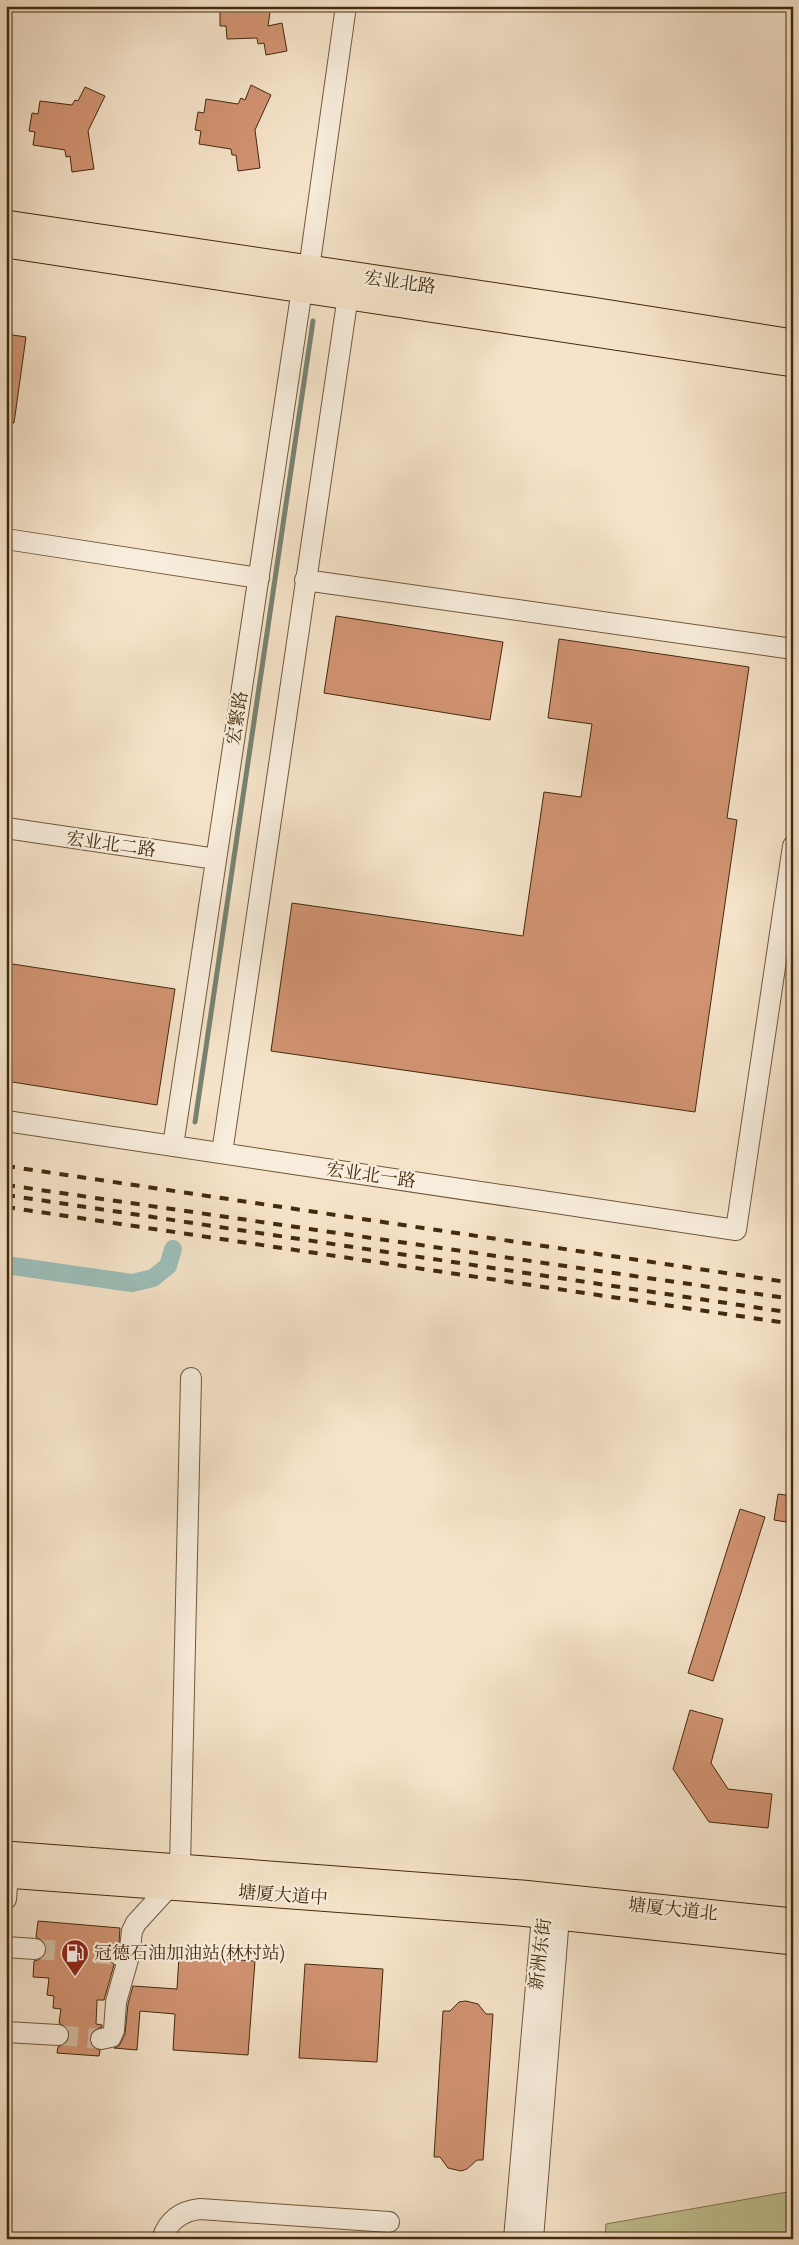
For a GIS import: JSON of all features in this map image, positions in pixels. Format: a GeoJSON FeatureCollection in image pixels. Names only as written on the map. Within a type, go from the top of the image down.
{"type":"FeatureCollection","features":[{"type":"Feature","properties":{"kind":"main road","name":"宏业北路"},"geometry":{"type":"LineString","coordinates":[[6,223],[306,279]]}},
{"type":"Feature","properties":{"kind":"main road","name":"宏业北路"},"geometry":{"type":"LineString","coordinates":[[6,245],[349,285],[592,310],[793,342]]}},
{"type":"Feature","properties":{"kind":"main road","name":"宏业北路"},"geometry":{"type":"LineString","coordinates":[[349,285],[793,364]]}},
{"type":"Feature","properties":{"kind":"main road","name":"塘厦大道中"},"geometry":{"type":"LineString","coordinates":[[7,1868],[174,1877],[552,1910]]}},
{"type":"Feature","properties":{"kind":"main road","name":"塘厦大道北"},"geometry":{"type":"LineString","coordinates":[[552,1910],[793,1921]]}},
{"type":"Feature","properties":{"kind":"main road","name":"塘厦大道北"},"geometry":{"type":"LineString","coordinates":[[552,1910],[793,1942]]}},
{"type":"Feature","properties":{"kind":"street","name":"宏繁路"},"geometry":{"type":"LineString","coordinates":[[173,1146],[346,6]]}},
{"type":"Feature","properties":{"kind":"street"},"geometry":{"type":"LineString","coordinates":[[222,1153],[349,285]]}},
{"type":"Feature","properties":{"kind":"street"},"geometry":{"type":"LineString","coordinates":[[6,539],[258,578]]}},
{"type":"Feature","properties":{"kind":"street"},"geometry":{"type":"LineString","coordinates":[[305,580],[793,649]]}},
{"type":"Feature","properties":{"kind":"street","name":"宏业北二路"},"geometry":{"type":"LineString","coordinates":[[6,828],[216,859]]}},
{"type":"Feature","properties":{"kind":"street","name":"宏业北一路"},"geometry":{"type":"LineString","coordinates":[[6,1121],[736,1230],[793,846]]}},
{"type":"Feature","properties":{"kind":"street"},"geometry":{"type":"LineString","coordinates":[[101,2039],[111,2037],[114,2030],[116,2002],[124,1956],[136,1923],[174,1877],[191,1378]]}},
{"type":"Feature","properties":{"kind":"street"},"geometry":{"type":"LineString","coordinates":[[6,1899],[7,1868]]}},
{"type":"Feature","properties":{"kind":"street","name":"新洲东街"},"geometry":{"type":"LineString","coordinates":[[514,2239],[552,1910]]}},
{"type":"Feature","properties":{"kind":"street","name":"新洲东街"},"geometry":{"type":"LineString","coordinates":[[534,2239],[552,1910]]}},
{"type":"Feature","properties":{"kind":"street"},"geometry":{"type":"LineString","coordinates":[[6,1947],[35,1949]]}},
{"type":"Feature","properties":{"kind":"street"},"geometry":{"type":"LineString","coordinates":[[6,2032],[58,2036]]}},
{"type":"Feature","properties":{"kind":"street"},"geometry":{"type":"LineString","coordinates":[[162,2239],[168,2224],[175,2218],[182,2213],[200,2209],[389,2222]]}},
{"type":"Feature","properties":{"kind":"green space"},"geometry":{"type":"Polygon","coordinates":[[[793,2191],[793,2239],[605,2239],[606,2224],[793,2191]]]}},
{"type":"Feature","properties":{"kind":"building"},"geometry":{"type":"Polygon","coordinates":[[[225,6],[271,6],[268,26],[282,23],[287,51],[266,55],[264,43],[258,44],[257,38],[227,39],[226,26],[220,26],[220,8],[225,6]]]}},
{"type":"Feature","properties":{"kind":"building"},"geometry":{"type":"Polygon","coordinates":[[[251,85],[271,95],[255,130],[260,168],[238,171],[236,155],[232,155],[231,149],[199,144],[201,131],[195,130],[198,112],[204,113],[206,99],[238,104],[241,98],[245,100],[251,85]]]}},
{"type":"Feature","properties":{"kind":"building"},"geometry":{"type":"Polygon","coordinates":[[[85,87],[105,96],[88,131],[94,169],[72,172],[70,156],[66,157],[65,150],[33,145],[35,132],[29,131],[32,113],[38,114],[40,101],[72,105],[75,100],[78,101],[85,87]]]}},
{"type":"Feature","properties":{"kind":"building"},"geometry":{"type":"Polygon","coordinates":[[[6,334],[26,337],[14,423],[6,422],[6,334]]]}},
{"type":"Feature","properties":{"kind":"building"},"geometry":{"type":"Polygon","coordinates":[[[336,616],[503,642],[490,720],[324,693],[336,616]]]}},
{"type":"Feature","properties":{"kind":"building"},"geometry":{"type":"Polygon","coordinates":[[[559,639],[749,667],[727,818],[737,820],[695,1112],[271,1051],[292,903],[523,936],[544,792],[581,797],[592,724],[548,718],[559,639]]]}},
{"type":"Feature","properties":{"kind":"building"},"geometry":{"type":"Polygon","coordinates":[[[6,963],[175,989],[157,1105],[6,1081],[6,963]]]}},
{"type":"Feature","properties":{"kind":"building"},"geometry":{"type":"Polygon","coordinates":[[[778,1494],[793,1496],[793,1523],[774,1520],[778,1494]]]}},
{"type":"Feature","properties":{"kind":"building"},"geometry":{"type":"Polygon","coordinates":[[[740,1509],[765,1517],[713,1681],[688,1673],[740,1509]]]}},
{"type":"Feature","properties":{"kind":"building"},"geometry":{"type":"Polygon","coordinates":[[[690,1710],[723,1719],[711,1763],[728,1789],[772,1794],[768,1828],[709,1822],[673,1769],[690,1710]]]}},
{"type":"Feature","properties":{"kind":"building"},"geometry":{"type":"Polygon","coordinates":[[[38,1921],[120,1928],[119,1943],[110,1948],[107,1953],[108,1960],[114,1965],[104,2000],[97,2000],[96,2024],[102,2025],[102,2027],[94,2030],[90,2036],[92,2046],[100,2050],[99,2056],[57,2053],[58,2047],[68,2042],[70,2035],[68,2029],[59,2023],[61,2009],[53,2008],[54,1996],[47,1995],[49,1978],[33,1977],[34,1961],[41,1959],[47,1950],[45,1943],[36,1937],[38,1921]]]}},
{"type":"Feature","properties":{"kind":"building"},"geometry":{"type":"Polygon","coordinates":[[[179,1956],[255,1961],[248,2055],[173,2050],[175,2014],[140,2011],[137,2050],[114,2048],[119,2046],[125,2034],[128,2004],[133,1986],[177,1989],[179,1956]]]}},
{"type":"Feature","properties":{"kind":"building"},"geometry":{"type":"Polygon","coordinates":[[[305,1964],[383,1969],[377,2062],[299,2058],[305,1964]]]}},
{"type":"Feature","properties":{"kind":"building"},"geometry":{"type":"Polygon","coordinates":[[[466,2001],[478,2004],[486,2014],[493,2014],[483,2160],[477,2160],[467,2169],[461,2171],[448,2168],[440,2157],[434,2157],[443,2011],[450,2011],[459,2002],[466,2001]]]}},
{"type":"Feature","properties":{"kind":"waterway"},"geometry":{"type":"LineString","coordinates":[[195,1122],[313,321]]}},
{"type":"Feature","properties":{"kind":"waterway"},"geometry":{"type":"LineString","coordinates":[[6,1265],[132,1283],[153,1278],[168,1266],[173,1249]]}},
{"type":"Feature","properties":{"kind":"tunnel"},"geometry":{"type":"LineString","coordinates":[[35,1949],[119,1955]]}},
{"type":"Feature","properties":{"kind":"tunnel"},"geometry":{"type":"LineString","coordinates":[[58,2035],[101,2039]]}},
{"type":"Feature","properties":{"kind":"railway"},"geometry":{"type":"LineString","coordinates":[[6,1166],[793,1283]]}},
{"type":"Feature","properties":{"kind":"railway"},"geometry":{"type":"LineString","coordinates":[[6,1185],[793,1299]]}},
{"type":"Feature","properties":{"kind":"railway"},"geometry":{"type":"LineString","coordinates":[[6,1195],[793,1313]]}},
{"type":"Feature","properties":{"kind":"railway"},"geometry":{"type":"LineString","coordinates":[[6,1207],[793,1324]]}},
{"type":"Feature","properties":{"kind":"place","name":"冠德石油加油站(林村站)"},"geometry":{"type":"Point","coordinates":[75,1977]}}]}
